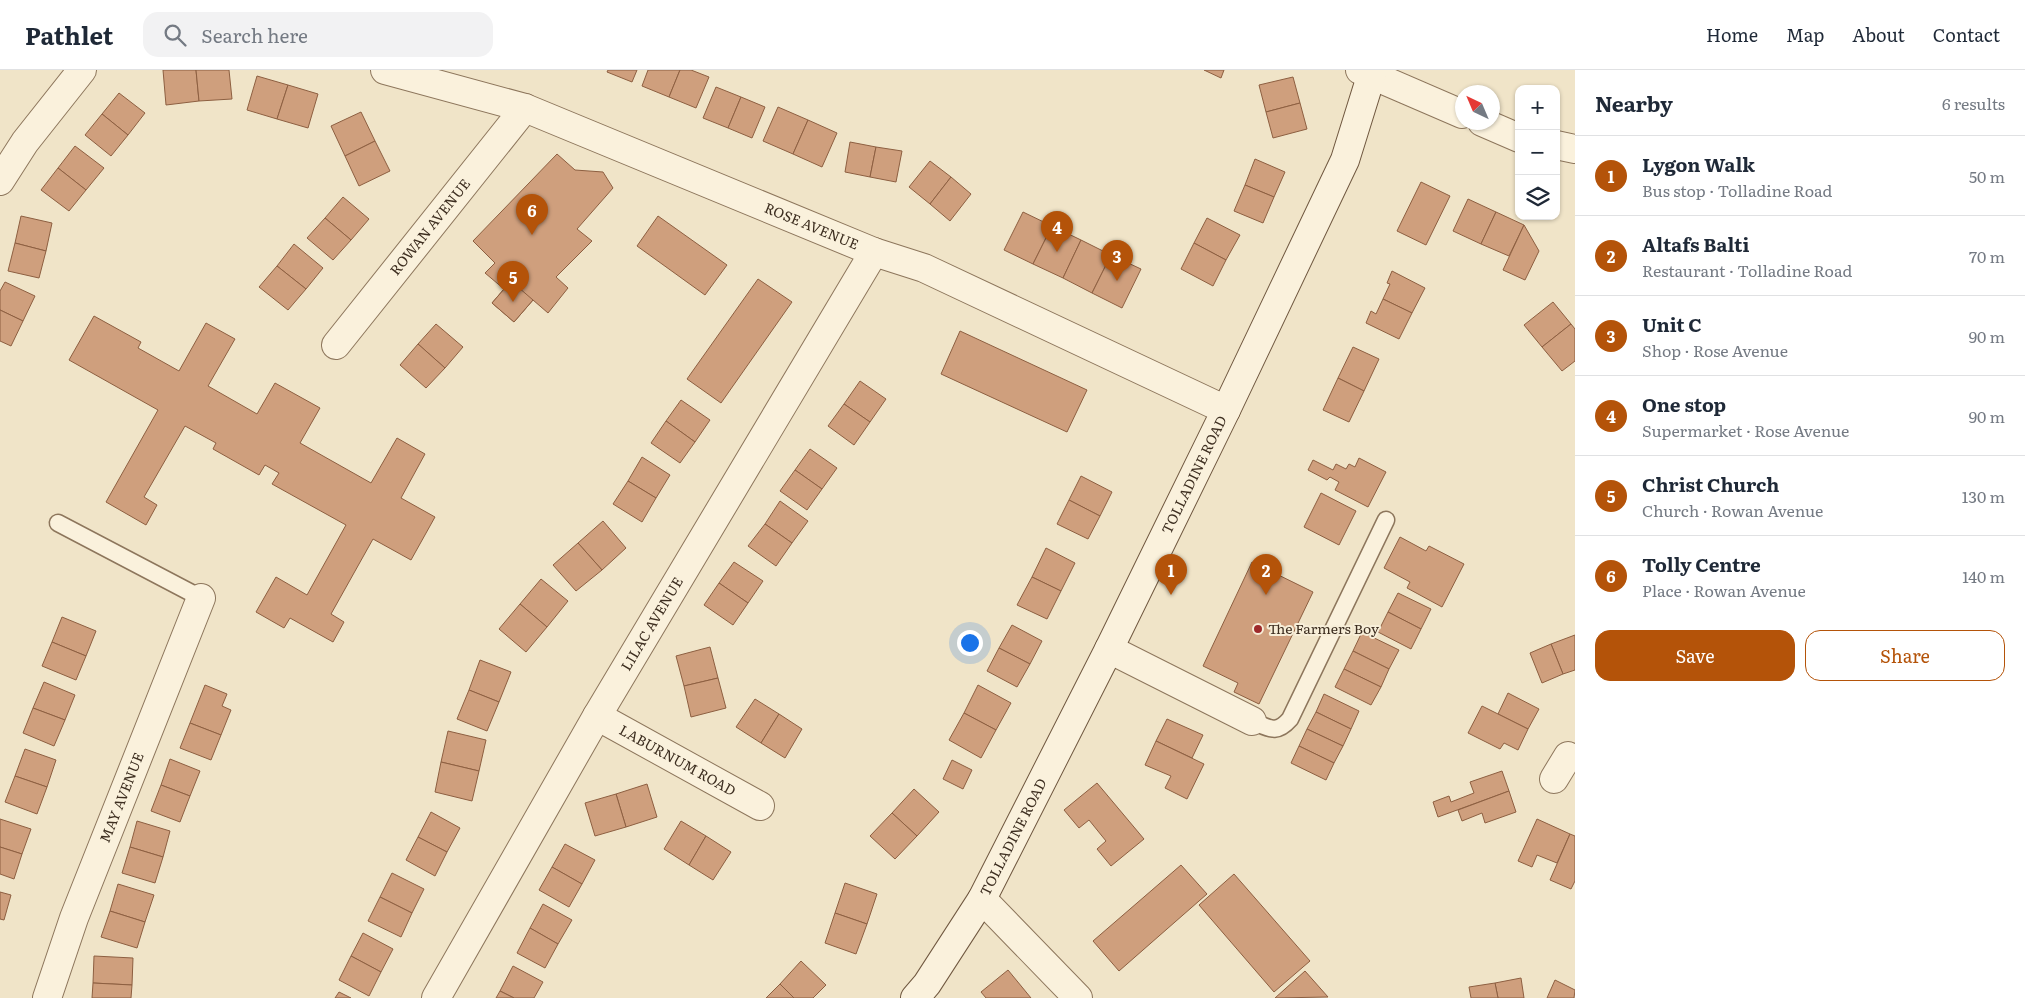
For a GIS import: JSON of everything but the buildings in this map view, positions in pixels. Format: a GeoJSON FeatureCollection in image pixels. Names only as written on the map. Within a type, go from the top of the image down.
{"type":"FeatureCollection","features":[{"type":"Feature","properties":{"kind":"street"},"geometry":{"type":"LineString","coordinates":[[0,181],[25,142],[82,70]]}},
{"type":"Feature","properties":{"kind":"street","name":"ROSE AVENUE"},"geometry":{"type":"LineString","coordinates":[[385,70],[525,108],[874,252],[924,268],[1226,410]]}},
{"type":"Feature","properties":{"kind":"street"},"geometry":{"type":"LineString","coordinates":[[1368,72],[1455,111]]}},
{"type":"Feature","properties":{"kind":"street","name":"TOLLADINE ROAD"},"geometry":{"type":"LineString","coordinates":[[915,998],[927,984],[982,899],[1109,649],[1226,410],[1344,160],[1368,72]]}},
{"type":"Feature","properties":{"kind":"street","name":"ROWAN AVENUE"},"geometry":{"type":"LineString","coordinates":[[336,345],[525,108]]}},
{"type":"Feature","properties":{"kind":"street"},"geometry":{"type":"LineString","coordinates":[[1500,130],[1515,136]]}},
{"type":"Feature","properties":{"kind":"street"},"geometry":{"type":"LineString","coordinates":[[1560,146],[1575,149]]}},
{"type":"Feature","properties":{"kind":"street","name":"LILAC AVENUE"},"geometry":{"type":"LineString","coordinates":[[436,998],[597,716],[874,252]]}},
{"type":"Feature","properties":{"kind":"street","name":"MAY AVENUE"},"geometry":{"type":"LineString","coordinates":[[47,998],[74,918],[201,598]]}},
{"type":"Feature","properties":{"kind":"street"},"geometry":{"type":"LineString","coordinates":[[1109,649],[1252,721]]}},
{"type":"Feature","properties":{"kind":"street","name":"LABURNUM ROAD"},"geometry":{"type":"LineString","coordinates":[[597,716],[760,806]]}},
{"type":"Feature","properties":{"kind":"street"},"geometry":{"type":"LineString","coordinates":[[982,899],[1078,998]]}},
{"type":"Feature","properties":{"kind":"lane"},"geometry":{"type":"LineString","coordinates":[[1252,721],[1272,729],[1282,727],[1290,719],[1386,520]]}},
{"type":"Feature","properties":{"kind":"lane"},"geometry":{"type":"LineString","coordinates":[[58,522],[201,598]]}},
{"type":"Feature","properties":{"kind":"place","name":"Tolly Centre"},"geometry":{"type":"Point","coordinates":[532,235]}},
{"type":"Feature","properties":{"kind":"place","name":"One stop"},"geometry":{"type":"Point","coordinates":[1057,252]}},
{"type":"Feature","properties":{"kind":"place","name":"Unit C"},"geometry":{"type":"Point","coordinates":[1117,281]}},
{"type":"Feature","properties":{"kind":"place","name":"Christ Church"},"geometry":{"type":"Point","coordinates":[513,302]}},
{"type":"Feature","properties":{"kind":"place","name":"Lygon Walk"},"geometry":{"type":"Point","coordinates":[1171,595]}},
{"type":"Feature","properties":{"kind":"place","name":"Altafs Balti"},"geometry":{"type":"Point","coordinates":[1266,595]}},
{"type":"Feature","properties":{"kind":"place","name":"The Farmers Boy"},"geometry":{"type":"Point","coordinates":[1258,629]}}]}
